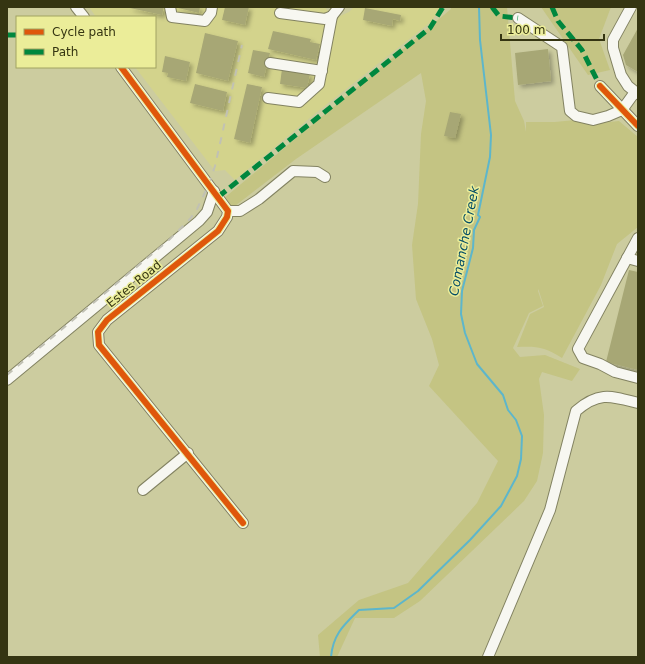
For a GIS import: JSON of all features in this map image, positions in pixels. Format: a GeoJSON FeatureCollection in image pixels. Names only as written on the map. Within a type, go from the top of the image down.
{"type":"FeatureCollection","features":[{"type":"Feature","properties":{"kind":"street"},"geometry":{"type":"LineString","coordinates":[[76,7],[83,16]]}},
{"type":"Feature","properties":{"kind":"street"},"geometry":{"type":"LineString","coordinates":[[170,7],[172,17],[205,21],[211,13],[212,7]]}},
{"type":"Feature","properties":{"kind":"street"},"geometry":{"type":"LineString","coordinates":[[268,98],[299,102],[319,84],[332,16],[339,7]]}},
{"type":"Feature","properties":{"kind":"street"},"geometry":{"type":"LineString","coordinates":[[518,18],[562,47],[570,111],[576,116],[592,120],[608,116],[622,110],[636,93],[628,86],[621,76],[613,48],[613,40],[631,7]]}},
{"type":"Feature","properties":{"kind":"street"},"geometry":{"type":"LineString","coordinates":[[280,13],[325,19],[332,16]]}},
{"type":"Feature","properties":{"kind":"street"},"geometry":{"type":"LineString","coordinates":[[270,63],[322,71]]}},
{"type":"Feature","properties":{"kind":"street"},"geometry":{"type":"LineString","coordinates":[[122,68],[228,211],[240,211],[259,199],[293,171],[317,172],[325,177]]}},
{"type":"Feature","properties":{"kind":"street"},"geometry":{"type":"LineString","coordinates":[[600,86],[638,126]]}},
{"type":"Feature","properties":{"kind":"street"},"geometry":{"type":"LineString","coordinates":[[7,380],[199,221],[207,212],[214,191]]}},
{"type":"Feature","properties":{"kind":"street","name":"Estes Road"},"geometry":{"type":"LineString","coordinates":[[228,211],[227,217],[218,231],[107,320],[98,332],[99,345],[188,453],[243,523]]}},
{"type":"Feature","properties":{"kind":"street"},"geometry":{"type":"LineString","coordinates":[[638,238],[578,349],[583,358],[600,364],[615,372],[638,378]]}},
{"type":"Feature","properties":{"kind":"street"},"geometry":{"type":"LineString","coordinates":[[627,258],[638,261]]}},
{"type":"Feature","properties":{"kind":"street"},"geometry":{"type":"LineString","coordinates":[[489,657],[550,510],[576,411],[593,398],[612,396],[638,403]]}},
{"type":"Feature","properties":{"kind":"street"},"geometry":{"type":"LineString","coordinates":[[143,490],[188,453]]}},
{"type":"Feature","properties":{"kind":"shaded area"},"geometry":{"type":"Polygon","coordinates":[[[89,7],[325,7],[338,17],[349,12],[354,7],[440,7],[432,21],[317,112],[235,180],[225,170],[215,171],[136,68],[156,68],[156,16],[95,16],[89,7]]]}},
{"type":"Feature","properties":{"kind":"shaded area"},"geometry":{"type":"Polygon","coordinates":[[[451,7],[507,7],[515,101],[524,121],[526,132],[526,122],[575,120],[600,123],[619,121],[638,137],[638,227],[617,244],[601,285],[562,358],[541,348],[517,347],[530,314],[544,307],[539,289],[538,291],[543,306],[529,313],[513,348],[520,357],[545,355],[580,369],[572,381],[542,372],[539,379],[544,415],[543,453],[537,481],[524,501],[420,601],[394,618],[355,618],[337,657],[320,657],[318,635],[359,600],[408,583],[477,503],[498,461],[429,386],[439,365],[432,339],[416,299],[412,245],[418,204],[421,134],[426,101],[421,73],[296,159],[231,209],[223,199],[451,9],[451,7]]]}},
{"type":"Feature","properties":{"kind":"shaded area"},"geometry":{"type":"Polygon","coordinates":[[[541,7],[611,7],[599,39],[610,70],[588,75],[541,7]]]}},
{"type":"Feature","properties":{"kind":"building"},"geometry":{"type":"Polygon","coordinates":[[[130,7],[164,7],[162,15],[130,7]]]}},
{"type":"Feature","properties":{"kind":"building"},"geometry":{"type":"Polygon","coordinates":[[[174,7],[200,7],[199,13],[174,7]]]}},
{"type":"Feature","properties":{"kind":"building"},"geometry":{"type":"Polygon","coordinates":[[[225,7],[249,7],[245,25],[222,20],[225,7]]]}},
{"type":"Feature","properties":{"kind":"building"},"geometry":{"type":"Polygon","coordinates":[[[365,8],[401,15],[400,21],[393,19],[392,26],[363,20],[365,8]]]}},
{"type":"Feature","properties":{"kind":"building"},"geometry":{"type":"Polygon","coordinates":[[[638,28],[638,72],[626,65],[623,55],[638,28]]]}},
{"type":"Feature","properties":{"kind":"building"},"geometry":{"type":"Polygon","coordinates":[[[273,31],[311,39],[310,42],[320,44],[316,60],[268,49],[273,31]]]}},
{"type":"Feature","properties":{"kind":"building"},"geometry":{"type":"Polygon","coordinates":[[[205,33],[238,41],[228,81],[196,73],[205,33]]]}},
{"type":"Feature","properties":{"kind":"building"},"geometry":{"type":"Polygon","coordinates":[[[548,49],[551,81],[518,85],[515,53],[548,49]]]}},
{"type":"Feature","properties":{"kind":"building"},"geometry":{"type":"Polygon","coordinates":[[[253,50],[270,53],[264,77],[248,73],[253,50]]]}},
{"type":"Feature","properties":{"kind":"building"},"geometry":{"type":"Polygon","coordinates":[[[165,56],[190,62],[186,81],[167,77],[168,73],[162,72],[165,56]]]}},
{"type":"Feature","properties":{"kind":"building"},"geometry":{"type":"Polygon","coordinates":[[[282,69],[310,74],[307,88],[280,84],[282,69]]]}},
{"type":"Feature","properties":{"kind":"building"},"geometry":{"type":"Polygon","coordinates":[[[195,84],[227,92],[223,111],[190,103],[195,84]]]}},
{"type":"Feature","properties":{"kind":"building"},"geometry":{"type":"Polygon","coordinates":[[[247,84],[262,87],[250,143],[234,139],[247,84]]]}},
{"type":"Feature","properties":{"kind":"building"},"geometry":{"type":"Polygon","coordinates":[[[450,112],[461,114],[455,138],[444,136],[450,112]]]}},
{"type":"Feature","properties":{"kind":"building"},"geometry":{"type":"Polygon","coordinates":[[[629,270],[638,272],[638,370],[606,362],[629,270]]]}},
{"type":"Feature","properties":{"kind":"waterway","name":"Comanche Creek"},"geometry":{"type":"LineString","coordinates":[[331,657],[334,642],[340,630],[359,610],[394,608],[418,591],[470,540],[501,506],[517,476],[521,459],[522,436],[516,420],[508,410],[503,395],[477,364],[465,333],[461,314],[462,291],[473,248],[474,230],[480,217],[478,215],[490,157],[491,135],[480,40],[479,7]]}},
{"type":"Feature","properties":{"kind":"railway"},"geometry":{"type":"LineString","coordinates":[[7,375],[170,239],[190,219],[197,209],[209,184],[215,166],[242,45]]}},
{"type":"Feature","properties":{"kind":"marked path"},"geometry":{"type":"LineString","coordinates":[[218,197],[430,28],[443,7]]}},
{"type":"Feature","properties":{"kind":"marked path"},"geometry":{"type":"LineString","coordinates":[[492,7],[499,16],[518,18]]}},
{"type":"Feature","properties":{"kind":"marked path"},"geometry":{"type":"LineString","coordinates":[[552,7],[558,21],[582,50],[600,86]]}},
{"type":"Feature","properties":{"kind":"marked path"},"geometry":{"type":"LineString","coordinates":[[7,35],[16,35]]}},
{"type":"Feature","properties":{"kind":"cycle path"},"geometry":{"type":"LineString","coordinates":[[122,68],[228,211],[227,217],[218,231],[107,320],[98,332],[99,345],[243,523]]}},
{"type":"Feature","properties":{"kind":"cycle path"},"geometry":{"type":"LineString","coordinates":[[600,86],[638,126]]}}]}
